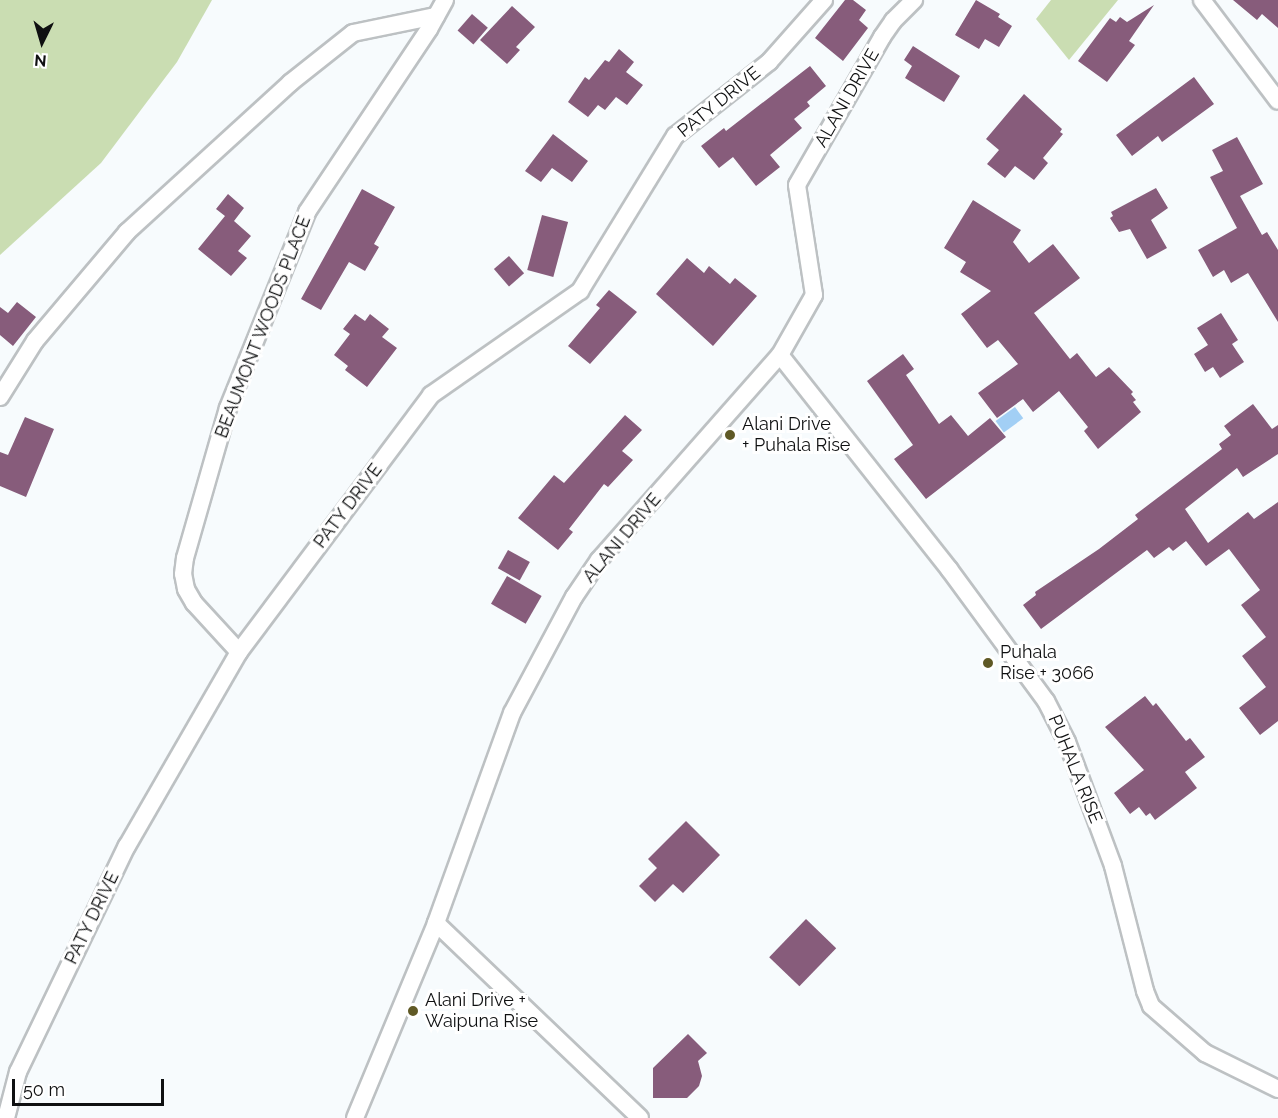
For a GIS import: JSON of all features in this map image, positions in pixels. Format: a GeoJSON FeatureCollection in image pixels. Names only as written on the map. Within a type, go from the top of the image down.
{"type":"FeatureCollection","features":[{"type":"Feature","properties":{"kind":"street","name":"BEAUMONT WOODS PLACE"},"geometry":{"type":"LineString","coordinates":[[239,652],[194,603],[186,589],[183,574],[185,558],[228,408],[307,212],[445,0]]}},
{"type":"Feature","properties":{"kind":"street","name":"PATY DRIVE"},"geometry":{"type":"LineString","coordinates":[[6,1118],[18,1072],[127,846],[239,652],[431,395],[580,291],[675,136],[769,62],[824,0]]}},
{"type":"Feature","properties":{"kind":"street","name":"ALANI DRIVE"},"geometry":{"type":"LineString","coordinates":[[355,1118],[436,923],[512,713],[574,597],[599,560],[780,355],[814,295],[797,185],[882,37],[893,21],[914,0]]}},
{"type":"Feature","properties":{"kind":"street"},"geometry":{"type":"LineString","coordinates":[[1202,0],[1278,101]]}},
{"type":"Feature","properties":{"kind":"street"},"geometry":{"type":"LineString","coordinates":[[0,397],[35,340],[127,232],[290,83],[353,33],[436,16]]}},
{"type":"Feature","properties":{"kind":"street","name":"PUHALA RISE"},"geometry":{"type":"LineString","coordinates":[[780,355],[949,569],[1046,702],[1067,742],[1113,866],[1145,991],[1151,1006],[1204,1053],[1278,1089]]}},
{"type":"Feature","properties":{"kind":"street"},"geometry":{"type":"LineString","coordinates":[[436,923],[640,1118]]}},
{"type":"Feature","properties":{"kind":"green space"},"geometry":{"type":"Polygon","coordinates":[[[0,0],[212,0],[177,62],[101,163],[0,255],[0,0]]]}},
{"type":"Feature","properties":{"kind":"green space"},"geometry":{"type":"Polygon","coordinates":[[[1051,0],[1118,0],[1069,60],[1036,19],[1051,0]]]}},
{"type":"Feature","properties":{"kind":"water"},"geometry":{"type":"Polygon","coordinates":[[[1015,407],[1023,418],[1004,432],[996,421],[1015,407]]]}},
{"type":"Feature","properties":{"kind":"building"},"geometry":{"type":"Polygon","coordinates":[[[845,0],[853,0],[866,10],[859,20],[868,28],[843,61],[815,38],[845,0]]]}},
{"type":"Feature","properties":{"kind":"building"},"geometry":{"type":"Polygon","coordinates":[[[976,0],[1000,14],[998,17],[1012,26],[999,47],[985,39],[979,49],[955,35],[976,0]]]}},
{"type":"Feature","properties":{"kind":"building"},"geometry":{"type":"Polygon","coordinates":[[[1233,0],[1278,0],[1278,28],[1262,14],[1257,20],[1233,0]]]}},
{"type":"Feature","properties":{"kind":"building"},"geometry":{"type":"Polygon","coordinates":[[[1154,5],[1129,41],[1135,45],[1107,82],[1078,61],[1110,18],[1116,22],[1120,17],[1127,22],[1154,5]]]}},
{"type":"Feature","properties":{"kind":"building"},"geometry":{"type":"Polygon","coordinates":[[[512,6],[535,27],[516,47],[520,50],[507,64],[480,40],[512,6]]]}},
{"type":"Feature","properties":{"kind":"building"},"geometry":{"type":"Polygon","coordinates":[[[472,14],[488,28],[473,44],[458,31],[472,14]]]}},
{"type":"Feature","properties":{"kind":"building"},"geometry":{"type":"Polygon","coordinates":[[[913,46],[960,76],[944,102],[905,78],[912,66],[904,60],[913,46]]]}},
{"type":"Feature","properties":{"kind":"building"},"geometry":{"type":"Polygon","coordinates":[[[619,49],[634,62],[626,72],[643,85],[627,105],[616,97],[605,110],[598,105],[588,117],[568,102],[585,77],[589,80],[605,60],[609,62],[619,49]]]}},
{"type":"Feature","properties":{"kind":"building"},"geometry":{"type":"Polygon","coordinates":[[[810,66],[826,86],[807,102],[810,106],[794,119],[802,128],[770,155],[780,167],[756,186],[733,157],[719,168],[701,146],[724,128],[726,131],[810,66]]]}},
{"type":"Feature","properties":{"kind":"building"},"geometry":{"type":"Polygon","coordinates":[[[1194,77],[1214,104],[1162,142],[1158,136],[1132,156],[1116,135],[1194,77]]]}},
{"type":"Feature","properties":{"kind":"building"},"geometry":{"type":"Polygon","coordinates":[[[1024,94],[1062,129],[1060,132],[1063,134],[1043,158],[1048,163],[1034,180],[1015,166],[1005,178],[987,164],[999,150],[986,139],[1024,94]]]}},
{"type":"Feature","properties":{"kind":"building"},"geometry":{"type":"Polygon","coordinates":[[[553,134],[588,161],[572,182],[552,168],[541,182],[525,171],[553,134]]]}},
{"type":"Feature","properties":{"kind":"building"},"geometry":{"type":"Polygon","coordinates":[[[1237,137],[1263,184],[1240,196],[1262,235],[1267,232],[1278,250],[1278,322],[1248,273],[1231,283],[1224,270],[1213,277],[1198,250],[1237,228],[1210,177],[1223,171],[1212,150],[1237,137]]]}},
{"type":"Feature","properties":{"kind":"building"},"geometry":{"type":"Polygon","coordinates":[[[1156,188],[1168,208],[1151,220],[1167,248],[1147,259],[1130,229],[1119,232],[1110,218],[1113,216],[1111,212],[1156,188]]]}},
{"type":"Feature","properties":{"kind":"building"},"geometry":{"type":"Polygon","coordinates":[[[362,189],[395,207],[374,244],[379,247],[365,271],[349,262],[321,310],[301,299],[362,189]]]}},
{"type":"Feature","properties":{"kind":"building"},"geometry":{"type":"Polygon","coordinates":[[[228,194],[244,208],[234,221],[251,236],[238,251],[247,258],[231,276],[198,249],[225,216],[216,209],[228,194]]]}},
{"type":"Feature","properties":{"kind":"building"},"geometry":{"type":"Polygon","coordinates":[[[973,200],[1021,230],[1013,242],[1029,263],[1053,244],[1080,278],[1034,313],[1070,359],[1077,353],[1096,377],[1109,367],[1133,392],[1131,394],[1136,400],[1133,402],[1141,412],[1098,449],[1084,431],[1088,427],[1059,391],[1033,412],[1023,399],[997,418],[978,393],[1018,364],[998,340],[987,348],[961,314],[991,291],[960,272],[966,262],[944,248],[973,200]]]}},
{"type":"Feature","properties":{"kind":"building"},"geometry":{"type":"Polygon","coordinates":[[[542,215],[568,222],[553,277],[527,270],[542,215]]]}},
{"type":"Feature","properties":{"kind":"building"},"geometry":{"type":"Polygon","coordinates":[[[509,256],[524,273],[509,286],[494,269],[509,256]]]}},
{"type":"Feature","properties":{"kind":"building"},"geometry":{"type":"Polygon","coordinates":[[[687,258],[704,273],[709,266],[730,284],[735,278],[757,296],[713,346],[656,294],[687,258]]]}},
{"type":"Feature","properties":{"kind":"building"},"geometry":{"type":"Polygon","coordinates":[[[609,290],[637,312],[590,364],[568,346],[600,308],[596,305],[609,290]]]}},
{"type":"Feature","properties":{"kind":"building"},"geometry":{"type":"Polygon","coordinates":[[[17,302],[36,317],[13,346],[0,335],[0,307],[8,313],[17,302]]]}},
{"type":"Feature","properties":{"kind":"building"},"geometry":{"type":"Polygon","coordinates":[[[1221,313],[1238,340],[1232,344],[1244,362],[1220,378],[1213,367],[1205,372],[1194,354],[1208,345],[1197,328],[1221,313]]]}},
{"type":"Feature","properties":{"kind":"building"},"geometry":{"type":"Polygon","coordinates":[[[355,314],[365,321],[370,314],[389,329],[382,337],[397,348],[367,387],[345,370],[348,366],[334,355],[350,334],[343,329],[355,314]]]}},
{"type":"Feature","properties":{"kind":"building"},"geometry":{"type":"Polygon","coordinates":[[[903,354],[914,369],[906,375],[939,424],[951,415],[968,436],[990,418],[1006,437],[926,499],[894,459],[913,445],[867,381],[903,354]]]}},
{"type":"Feature","properties":{"kind":"building"},"geometry":{"type":"Polygon","coordinates":[[[1253,404],[1272,429],[1278,425],[1278,454],[1243,477],[1237,468],[1185,509],[1208,543],[1248,512],[1254,519],[1278,502],[1278,721],[1260,735],[1239,708],[1266,687],[1242,656],[1266,637],[1241,605],[1260,590],[1229,549],[1206,566],[1186,541],[1173,551],[1169,547],[1154,558],[1147,550],[1041,629],[1023,605],[1036,595],[1035,592],[1099,549],[1138,519],[1135,515],[1222,449],[1219,444],[1231,435],[1224,426],[1253,404]]]}},
{"type":"Feature","properties":{"kind":"building"},"geometry":{"type":"Polygon","coordinates":[[[625,415],[642,430],[622,451],[633,460],[608,487],[604,484],[569,529],[573,532],[558,550],[518,518],[554,475],[564,483],[625,415]]]}},
{"type":"Feature","properties":{"kind":"building"},"geometry":{"type":"Polygon","coordinates":[[[25,417],[54,429],[26,497],[0,486],[0,452],[8,455],[25,417]]]}},
{"type":"Feature","properties":{"kind":"building"},"geometry":{"type":"Polygon","coordinates":[[[508,550],[530,562],[520,580],[498,568],[508,550]]]}},
{"type":"Feature","properties":{"kind":"building"},"geometry":{"type":"Polygon","coordinates":[[[507,576],[542,596],[526,624],[491,604],[507,576]]]}},
{"type":"Feature","properties":{"kind":"building"},"geometry":{"type":"Polygon","coordinates":[[[1145,696],[1153,706],[1156,703],[1186,741],[1190,738],[1205,757],[1185,772],[1197,788],[1155,820],[1150,813],[1146,816],[1139,807],[1130,814],[1114,793],[1144,770],[1105,727],[1145,696]]]}},
{"type":"Feature","properties":{"kind":"building"},"geometry":{"type":"Polygon","coordinates":[[[686,821],[720,855],[683,893],[673,884],[655,902],[639,886],[657,868],[648,859],[686,821]]]}},
{"type":"Feature","properties":{"kind":"building"},"geometry":{"type":"Polygon","coordinates":[[[806,919],[836,948],[799,986],[769,957],[806,919]]]}},
{"type":"Feature","properties":{"kind":"building"},"geometry":{"type":"Polygon","coordinates":[[[688,1034],[707,1053],[698,1061],[702,1076],[699,1086],[687,1098],[653,1098],[653,1068],[688,1034]]]}},
{"type":"Feature","properties":{"kind":"place","name":"Alani Drive + Puhala Rise"},"geometry":{"type":"Point","coordinates":[730,435]}},
{"type":"Feature","properties":{"kind":"place","name":"Puhala Rise + 3066"},"geometry":{"type":"Point","coordinates":[988,663]}},
{"type":"Feature","properties":{"kind":"place","name":"Alani Drive + Waipuna Rise"},"geometry":{"type":"Point","coordinates":[413,1011]}}]}
